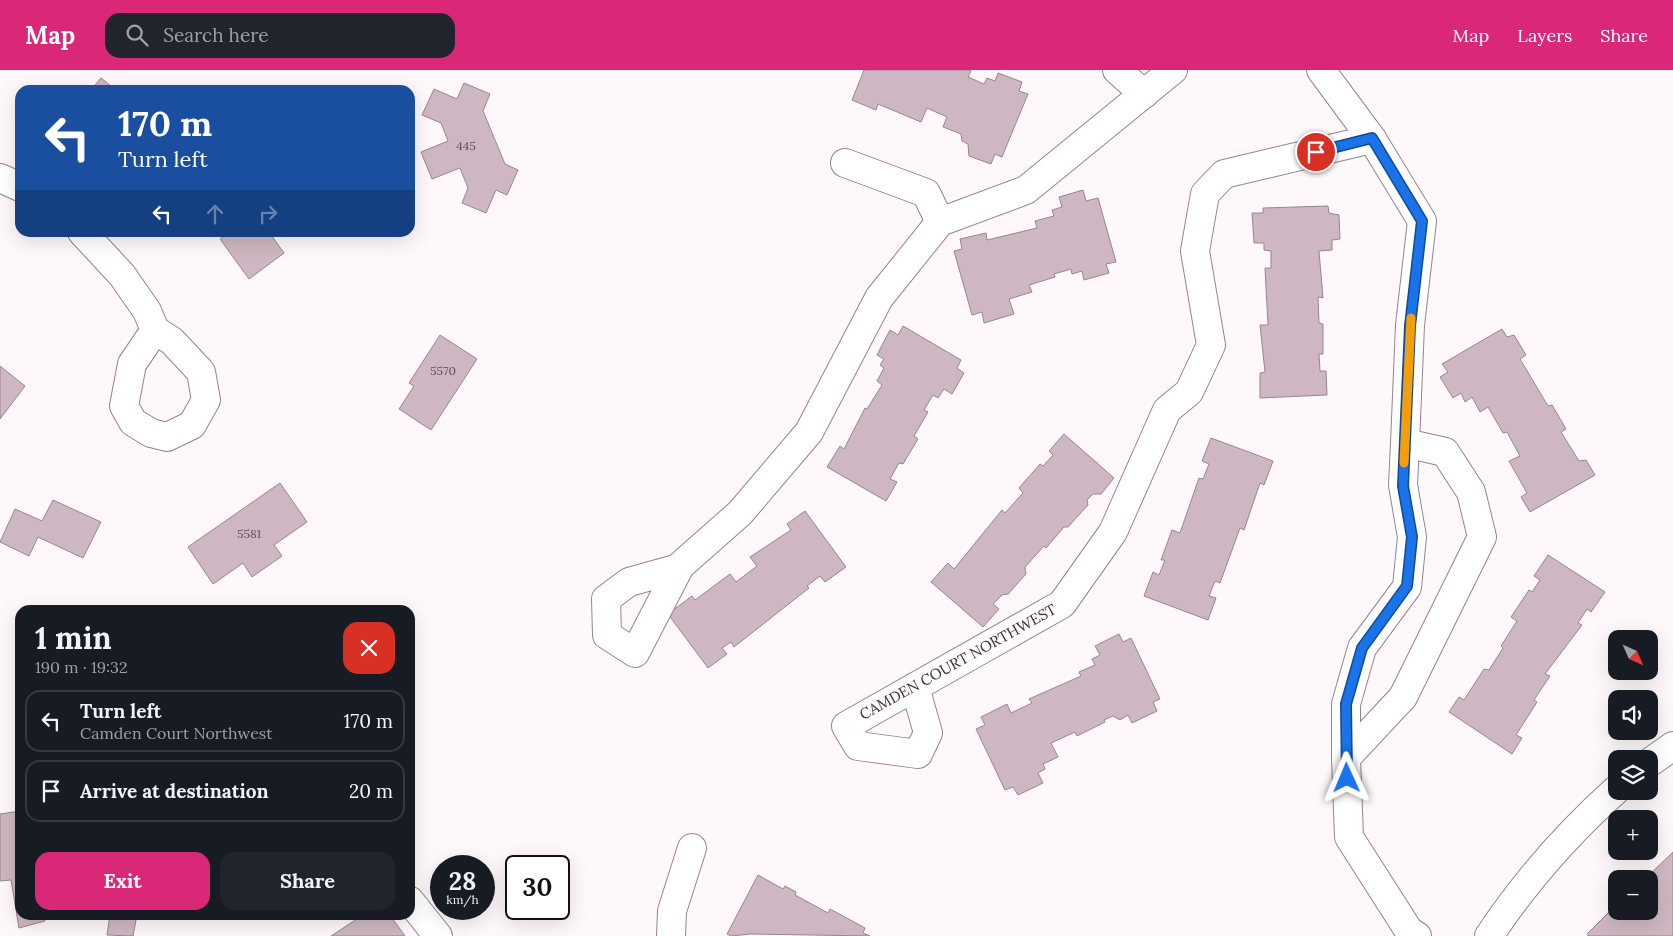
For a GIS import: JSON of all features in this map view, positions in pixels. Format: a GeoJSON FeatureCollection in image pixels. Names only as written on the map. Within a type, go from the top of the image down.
{"type":"FeatureCollection","features":[{"type":"Feature","properties":{"kind":"street"},"geometry":{"type":"LineString","coordinates":[[1117,70],[1144,94]]}},
{"type":"Feature","properties":{"kind":"street"},"geometry":{"type":"LineString","coordinates":[[679,568],[740,513],[809,432],[879,298],[940,222],[1026,190],[1173,70]]}},
{"type":"Feature","properties":{"kind":"street"},"geometry":{"type":"LineString","coordinates":[[1321,70],[1372,138],[1422,221],[1410,326],[1403,486],[1412,537],[1407,586],[1362,648],[1346,704],[1349,837],[1410,931],[1417,936]]}},
{"type":"Feature","properties":{"kind":"street","name":"CAMDEN COURT NORTHWEST"},"geometry":{"type":"LineString","coordinates":[[915,687],[928,733],[918,754],[858,746],[846,726],[915,687],[1062,604],[1113,532],[1167,410],[1189,392],[1211,345],[1195,251],[1205,194],[1224,174],[1372,138]]}},
{"type":"Feature","properties":{"kind":"street"},"geometry":{"type":"LineString","coordinates":[[845,163],[926,193],[940,222]]}},
{"type":"Feature","properties":{"kind":"street"},"geometry":{"type":"LineString","coordinates":[[0,178],[15,185]]}},
{"type":"Feature","properties":{"kind":"street"},"geometry":{"type":"LineString","coordinates":[[87,237],[122,274],[147,311],[155,330]]}},
{"type":"Feature","properties":{"kind":"street"},"geometry":{"type":"LineString","coordinates":[[1346,758],[1403,697],[1482,537],[1470,492],[1445,452],[1405,443]]}},
{"type":"Feature","properties":{"kind":"street"},"geometry":{"type":"LineString","coordinates":[[1658,757],[1673,746]]}},
{"type":"Feature","properties":{"kind":"street"},"geometry":{"type":"LineString","coordinates":[[1489,936],[1517,894],[1578,825],[1608,797]]}},
{"type":"Feature","properties":{"kind":"street"},"geometry":{"type":"LineString","coordinates":[[671,936],[672,911],[692,848]]}},
{"type":"Feature","properties":{"kind":"street"},"geometry":{"type":"LineString","coordinates":[[415,907],[438,936]]}},
{"type":"Feature","properties":{"kind":"building"},"geometry":{"type":"Polygon","coordinates":[[[864,70],[969,70],[971,71],[968,77],[984,84],[987,78],[995,81],[998,73],[1022,82],[1019,91],[1028,94],[1002,157],[995,154],[991,164],[969,156],[968,144],[962,141],[961,134],[943,127],[947,117],[927,108],[921,122],[878,104],[876,110],[852,100],[864,70]]]}},
{"type":"Feature","properties":{"kind":"building"},"geometry":{"type":"Polygon","coordinates":[[[101,78],[110,85],[95,85],[101,78]]]}},
{"type":"Feature","properties":{"kind":"building"},"geometry":{"type":"Polygon","coordinates":[[[464,83],[490,94],[483,111],[505,164],[518,170],[507,195],[496,190],[486,213],[462,203],[468,188],[460,168],[432,179],[421,152],[448,141],[441,123],[422,115],[434,89],[457,99],[464,83]]]}},
{"type":"Feature","properties":{"kind":"building"},"geometry":{"type":"Polygon","coordinates":[[[1083,190],[1086,201],[1098,198],[1116,262],[1106,264],[1109,273],[1084,280],[1082,271],[1072,274],[1071,269],[1054,274],[1055,277],[1029,285],[1032,292],[1009,299],[1014,314],[984,323],[982,312],[972,315],[954,251],[962,249],[960,239],[986,233],[987,240],[1037,228],[1035,221],[1054,216],[1052,210],[1062,207],[1059,197],[1083,190]]]}},
{"type":"Feature","properties":{"kind":"building"},"geometry":{"type":"Polygon","coordinates":[[[1328,206],[1329,213],[1339,215],[1340,239],[1332,240],[1332,250],[1319,251],[1323,298],[1318,297],[1319,323],[1323,324],[1323,354],[1319,354],[1320,371],[1326,371],[1327,395],[1260,398],[1260,373],[1265,372],[1260,325],[1268,325],[1265,268],[1271,268],[1271,251],[1264,250],[1264,243],[1254,243],[1252,213],[1263,213],[1263,208],[1328,206]]]}},
{"type":"Feature","properties":{"kind":"building"},"geometry":{"type":"Polygon","coordinates":[[[223,237],[273,237],[284,253],[249,279],[220,239],[223,237]]]}},
{"type":"Feature","properties":{"kind":"building"},"geometry":{"type":"Polygon","coordinates":[[[903,326],[961,360],[957,368],[964,373],[952,394],[944,389],[938,398],[933,395],[924,410],[928,412],[914,436],[918,439],[903,464],[899,463],[890,479],[897,482],[886,501],[827,467],[840,446],[844,449],[865,408],[867,409],[882,385],[877,381],[884,368],[880,365],[884,359],[877,355],[890,330],[898,335],[903,326]]]}},
{"type":"Feature","properties":{"kind":"building"},"geometry":{"type":"Polygon","coordinates":[[[1502,329],[1507,337],[1514,335],[1526,355],[1520,359],[1548,406],[1552,405],[1566,429],[1561,432],[1579,461],[1586,460],[1595,475],[1530,512],[1521,497],[1527,493],[1509,461],[1520,456],[1507,432],[1503,433],[1488,407],[1480,412],[1472,397],[1465,402],[1461,393],[1453,398],[1440,377],[1448,372],[1442,364],[1502,329]]]}},
{"type":"Feature","properties":{"kind":"building"},"geometry":{"type":"Polygon","coordinates":[[[440,335],[477,359],[431,430],[399,409],[414,386],[409,383],[440,335]]]}},
{"type":"Feature","properties":{"kind":"building"},"geometry":{"type":"Polygon","coordinates":[[[0,366],[25,386],[0,419],[0,366]]]}},
{"type":"Feature","properties":{"kind":"building"},"geometry":{"type":"Polygon","coordinates":[[[1064,434],[1114,478],[1101,494],[1093,494],[1087,500],[1088,505],[1068,527],[1064,527],[1046,548],[1044,546],[1025,567],[1026,574],[1008,594],[1002,595],[993,604],[999,609],[983,627],[931,582],[948,563],[954,569],[1002,510],[1005,513],[1023,493],[1019,488],[1040,464],[1043,466],[1053,455],[1049,451],[1064,434]]]}},
{"type":"Feature","properties":{"kind":"building"},"geometry":{"type":"Polygon","coordinates":[[[1211,438],[1273,461],[1264,485],[1260,483],[1244,530],[1240,528],[1220,583],[1215,581],[1209,596],[1216,598],[1208,620],[1144,596],[1153,572],[1159,575],[1165,560],[1161,560],[1172,530],[1180,533],[1199,478],[1203,479],[1209,464],[1202,461],[1211,438]]]}},
{"type":"Feature","properties":{"kind":"building"},"geometry":{"type":"Polygon","coordinates":[[[280,483],[307,522],[274,545],[282,556],[252,577],[243,563],[213,584],[188,547],[280,483]]]}},
{"type":"Feature","properties":{"kind":"building"},"geometry":{"type":"Polygon","coordinates":[[[53,500],[101,522],[83,558],[38,537],[29,556],[0,542],[15,509],[42,521],[53,500]]]}},
{"type":"Feature","properties":{"kind":"building"},"geometry":{"type":"Polygon","coordinates":[[[805,511],[846,567],[825,582],[820,576],[807,586],[809,588],[734,647],[731,642],[722,648],[727,654],[708,668],[668,614],[692,596],[695,600],[730,574],[736,582],[757,566],[750,557],[791,530],[787,524],[805,511]]]}},
{"type":"Feature","properties":{"kind":"building"},"geometry":{"type":"Polygon","coordinates":[[[1548,555],[1605,592],[1591,612],[1587,609],[1578,623],[1582,625],[1545,674],[1550,676],[1534,700],[1537,702],[1516,735],[1522,738],[1512,754],[1449,712],[1459,697],[1464,700],[1484,669],[1489,670],[1503,648],[1501,646],[1517,621],[1511,617],[1529,590],[1532,592],[1540,580],[1534,576],[1548,555]]]}},
{"type":"Feature","properties":{"kind":"building"},"geometry":{"type":"Polygon","coordinates":[[[1119,634],[1123,642],[1131,638],[1160,699],[1153,702],[1157,711],[1132,723],[1128,715],[1120,720],[1113,716],[1077,736],[1075,732],[1051,743],[1058,757],[1043,764],[1045,769],[1038,773],[1043,783],[1018,795],[1013,787],[1005,790],[976,729],[985,725],[981,717],[1007,704],[1011,713],[1032,703],[1029,699],[1081,676],[1079,672],[1095,665],[1092,659],[1100,655],[1095,646],[1119,634]]]}},
{"type":"Feature","properties":{"kind":"building"},"geometry":{"type":"Polygon","coordinates":[[[15,812],[15,904],[11,880],[0,881],[0,814],[15,812]]]}},
{"type":"Feature","properties":{"kind":"building"},"geometry":{"type":"Polygon","coordinates":[[[1673,852],[1673,936],[1588,936],[1588,933],[1608,913],[1608,920],[1658,920],[1658,870],[1654,870],[1673,852]]]}},
{"type":"Feature","properties":{"kind":"building"},"geometry":{"type":"Polygon","coordinates":[[[758,875],[783,889],[785,886],[796,892],[795,895],[828,913],[830,909],[865,928],[863,933],[870,936],[751,934],[731,936],[727,934],[758,875]]]}},
{"type":"Feature","properties":{"kind":"building"},"geometry":{"type":"Polygon","coordinates":[[[18,920],[45,920],[45,921],[19,928],[18,920]]]}},
{"type":"Feature","properties":{"kind":"building"},"geometry":{"type":"Polygon","coordinates":[[[109,920],[136,920],[133,936],[107,935],[109,920]]]}},
{"type":"Feature","properties":{"kind":"building"},"geometry":{"type":"Polygon","coordinates":[[[355,920],[394,920],[405,936],[331,936],[355,920]]]}},
{"type":"Feature","properties":{"kind":"slow traffic"},"geometry":{"type":"LineString","coordinates":[[1404,463],[1411,318]]}},
{"type":"Feature","properties":{"kind":"route"},"geometry":{"type":"LineString","coordinates":[[1316,152],[1372,138],[1422,221],[1410,326],[1403,486],[1412,537],[1407,586],[1362,648],[1346,704],[1347,778]]}}]}
